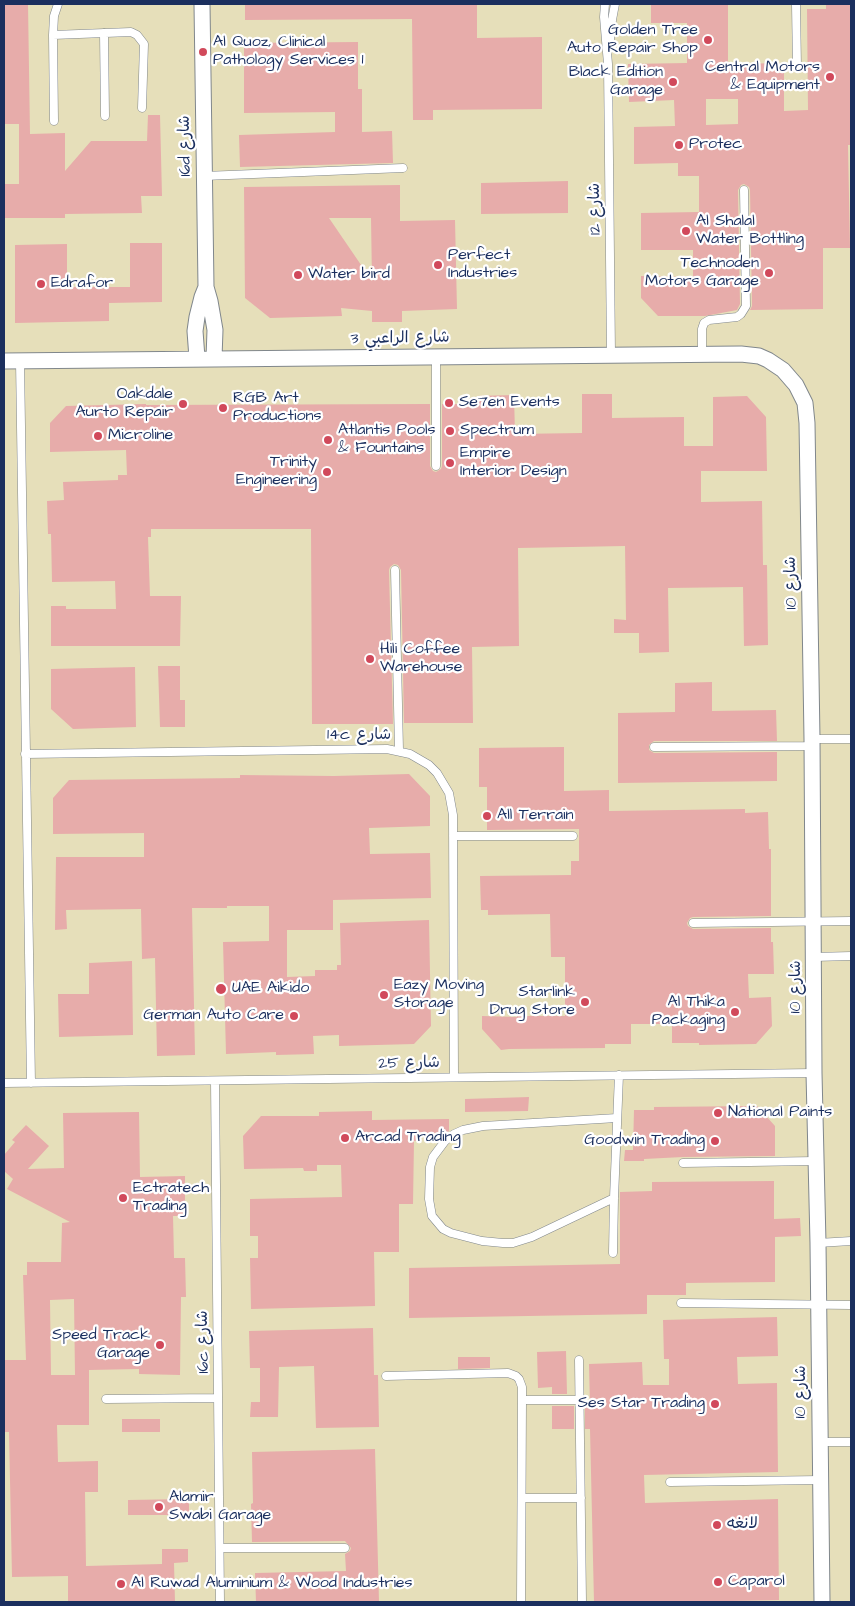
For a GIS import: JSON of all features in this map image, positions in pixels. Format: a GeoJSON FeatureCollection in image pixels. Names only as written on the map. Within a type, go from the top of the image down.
{"type":"FeatureCollection","features":[{"type":"Feature","properties":{"kind":"street","name":"16d شارع"},"geometry":{"type":"LineString","coordinates":[[202,4],[206,287],[214,330],[214,358]]}},
{"type":"Feature","properties":{"kind":"street","name":"16d شارع"},"geometry":{"type":"LineString","coordinates":[[197,358],[196,318],[206,287]]}},
{"type":"Feature","properties":{"kind":"street","name":"شارع الراعبي 3"},"geometry":{"type":"LineString","coordinates":[[4,361],[741,354],[759,356],[776,364],[790,376]]}},
{"type":"Feature","properties":{"kind":"street","name":"شارع 10"},"geometry":{"type":"LineString","coordinates":[[790,376],[801,394],[807,413],[822,1602]]}},
{"type":"Feature","properties":{"kind":"lane"},"geometry":{"type":"LineString","coordinates":[[54,121],[53,35],[54,16],[58,4]]}},
{"type":"Feature","properties":{"kind":"lane"},"geometry":{"type":"LineString","coordinates":[[605,4],[604,17],[608,64]]}},
{"type":"Feature","properties":{"kind":"lane"},"geometry":{"type":"LineString","coordinates":[[608,64],[615,4]]}},
{"type":"Feature","properties":{"kind":"lane"},"geometry":{"type":"LineString","coordinates":[[796,4],[797,68]]}},
{"type":"Feature","properties":{"kind":"lane"},"geometry":{"type":"LineString","coordinates":[[104,33],[105,116]]}},
{"type":"Feature","properties":{"kind":"lane"},"geometry":{"type":"LineString","coordinates":[[53,35],[135,33],[144,44],[142,108]]}},
{"type":"Feature","properties":{"kind":"lane","name":"شارع 12"},"geometry":{"type":"LineString","coordinates":[[608,64],[611,354]]}},
{"type":"Feature","properties":{"kind":"lane"},"geometry":{"type":"LineString","coordinates":[[204,176],[403,168]]}},
{"type":"Feature","properties":{"kind":"lane"},"geometry":{"type":"LineString","coordinates":[[702,354],[702,329],[704,323],[709,320],[737,317],[746,306],[744,190]]}},
{"type":"Feature","properties":{"kind":"lane"},"geometry":{"type":"LineString","coordinates":[[436,356],[436,466]]}},
{"type":"Feature","properties":{"kind":"lane"},"geometry":{"type":"LineString","coordinates":[[20,361],[31,1082]]}},
{"type":"Feature","properties":{"kind":"lane"},"geometry":{"type":"LineString","coordinates":[[395,570],[399,750]]}},
{"type":"Feature","properties":{"kind":"lane"},"geometry":{"type":"LineString","coordinates":[[654,747],[812,743],[851,739]]}},
{"type":"Feature","properties":{"kind":"lane","name":"14c شارع"},"geometry":{"type":"LineString","coordinates":[[25,754],[388,749],[410,754],[429,765],[444,782],[452,804],[454,1077]]}},
{"type":"Feature","properties":{"kind":"lane"},"geometry":{"type":"LineString","coordinates":[[453,836],[572,836]]}},
{"type":"Feature","properties":{"kind":"lane"},"geometry":{"type":"LineString","coordinates":[[693,923],[851,921]]}},
{"type":"Feature","properties":{"kind":"lane"},"geometry":{"type":"LineString","coordinates":[[814,958],[851,956]]}},
{"type":"Feature","properties":{"kind":"lane","name":"شارع 25"},"geometry":{"type":"LineString","coordinates":[[4,1083],[814,1073]]}},
{"type":"Feature","properties":{"kind":"lane"},"geometry":{"type":"LineString","coordinates":[[613,1253],[619,1075]]}},
{"type":"Feature","properties":{"kind":"lane","name":"16c شارع"},"geometry":{"type":"LineString","coordinates":[[216,1081],[220,1602]]}},
{"type":"Feature","properties":{"kind":"lane"},"geometry":{"type":"LineString","coordinates":[[614,1198],[532,1237],[502,1243],[482,1241],[451,1233],[444,1229],[432,1216],[429,1199],[430,1167],[433,1157],[445,1141],[463,1130],[484,1126],[617,1118]]}},
{"type":"Feature","properties":{"kind":"lane"},"geometry":{"type":"LineString","coordinates":[[683,1163],[816,1161]]}},
{"type":"Feature","properties":{"kind":"lane"},"geometry":{"type":"LineString","coordinates":[[818,1243],[851,1241]]}},
{"type":"Feature","properties":{"kind":"lane"},"geometry":{"type":"LineString","coordinates":[[681,1303],[851,1305]]}},
{"type":"Feature","properties":{"kind":"lane"},"geometry":{"type":"LineString","coordinates":[[579,1360],[582,1602]]}},
{"type":"Feature","properties":{"kind":"lane"},"geometry":{"type":"LineString","coordinates":[[386,1376],[508,1373],[516,1376],[521,1383],[521,1602]]}},
{"type":"Feature","properties":{"kind":"lane"},"geometry":{"type":"LineString","coordinates":[[106,1399],[218,1398]]}},
{"type":"Feature","properties":{"kind":"lane"},"geometry":{"type":"LineString","coordinates":[[522,1400],[580,1400]]}},
{"type":"Feature","properties":{"kind":"lane"},"geometry":{"type":"LineString","coordinates":[[820,1442],[851,1442]]}},
{"type":"Feature","properties":{"kind":"lane"},"geometry":{"type":"LineString","coordinates":[[670,1482],[821,1480]]}},
{"type":"Feature","properties":{"kind":"lane"},"geometry":{"type":"LineString","coordinates":[[522,1498],[581,1498]]}},
{"type":"Feature","properties":{"kind":"lane"},"geometry":{"type":"LineString","coordinates":[[220,1548],[344,1548]]}},
{"type":"Feature","properties":{"kind":"building"},"geometry":{"type":"Polygon","coordinates":[[[4,4],[28,4],[30,134],[65,133],[65,171],[91,141],[147,141],[148,115],[160,115],[162,196],[141,196],[142,213],[65,214],[65,218],[4,218],[4,184],[19,184],[19,124],[4,124],[4,4]]]}},
{"type":"Feature","properties":{"kind":"building"},"geometry":{"type":"Polygon","coordinates":[[[245,4],[477,4],[477,38],[542,37],[542,109],[433,110],[433,120],[413,120],[412,19],[245,20],[245,4]]]}},
{"type":"Feature","properties":{"kind":"building"},"geometry":{"type":"Polygon","coordinates":[[[651,4],[728,4],[728,64],[784,63],[784,111],[808,110],[807,9],[826,9],[826,4],[851,4],[851,145],[848,145],[850,248],[823,248],[823,309],[750,310],[752,306],[750,190],[744,184],[738,190],[740,304],[737,310],[705,316],[658,316],[641,298],[641,276],[693,277],[693,250],[641,250],[641,213],[699,212],[699,176],[678,176],[678,163],[634,164],[634,127],[675,126],[674,100],[629,102],[628,64],[687,63],[687,23],[651,23],[651,4]],[[706,99],[706,125],[738,124],[738,99],[706,99]]]}},
{"type":"Feature","properties":{"kind":"building"},"geometry":{"type":"Polygon","coordinates":[[[358,42],[358,89],[362,89],[362,132],[392,131],[393,163],[240,167],[239,135],[335,132],[335,112],[244,113],[244,43],[358,42]]]}},
{"type":"Feature","properties":{"kind":"building"},"geometry":{"type":"Polygon","coordinates":[[[568,181],[568,213],[481,214],[481,183],[568,181]]]}},
{"type":"Feature","properties":{"kind":"building"},"geometry":{"type":"Polygon","coordinates":[[[400,185],[400,221],[455,220],[457,309],[402,311],[402,322],[372,322],[372,311],[341,308],[342,316],[270,318],[245,298],[244,187],[400,185]],[[329,218],[372,281],[371,218],[329,218]]]}},
{"type":"Feature","properties":{"kind":"building"},"geometry":{"type":"Polygon","coordinates":[[[130,243],[162,243],[162,302],[109,303],[109,321],[15,323],[15,245],[67,244],[67,287],[130,287],[130,243]]]}},
{"type":"Feature","properties":{"kind":"building"},"geometry":{"type":"Polygon","coordinates":[[[582,394],[612,394],[612,418],[684,417],[684,446],[713,446],[713,397],[747,396],[766,417],[767,471],[701,471],[701,502],[762,501],[763,565],[767,565],[768,645],[744,646],[743,587],[668,588],[669,652],[639,653],[639,633],[614,633],[614,619],[626,620],[625,546],[518,548],[519,646],[472,647],[473,723],[404,723],[401,570],[398,565],[394,564],[389,570],[393,724],[312,724],[311,529],[151,529],[151,537],[148,537],[150,596],[181,596],[180,646],[51,646],[51,606],[66,606],[66,609],[116,609],[115,581],[52,582],[51,534],[48,534],[47,501],[64,500],[63,482],[118,480],[118,475],[127,475],[126,450],[50,452],[50,423],[66,406],[146,404],[430,404],[430,466],[436,472],[442,466],[442,404],[478,404],[477,396],[514,395],[515,434],[582,433],[582,394]]]}},
{"type":"Feature","properties":{"kind":"building"},"geometry":{"type":"Polygon","coordinates":[[[158,666],[180,666],[180,700],[185,700],[185,727],[160,727],[158,666]]]}},
{"type":"Feature","properties":{"kind":"building"},"geometry":{"type":"Polygon","coordinates":[[[135,667],[136,727],[73,729],[51,709],[51,669],[135,667]]]}},
{"type":"Feature","properties":{"kind":"building"},"geometry":{"type":"Polygon","coordinates":[[[712,682],[712,711],[776,710],[777,741],[654,741],[649,745],[649,750],[654,753],[777,752],[777,781],[618,783],[618,713],[675,712],[675,683],[712,682]]]}},
{"type":"Feature","properties":{"kind":"building"},"geometry":{"type":"Polygon","coordinates":[[[564,747],[564,791],[609,790],[609,811],[745,809],[745,813],[768,812],[769,849],[771,849],[771,916],[693,917],[687,923],[693,929],[771,928],[774,974],[748,974],[749,998],[771,997],[772,1026],[756,1044],[699,1045],[699,1043],[672,1043],[672,1024],[631,1024],[631,1044],[605,1044],[605,1048],[501,1050],[482,1029],[482,1016],[565,1016],[565,957],[551,957],[550,914],[488,915],[488,910],[481,910],[480,876],[571,875],[571,861],[579,861],[579,829],[487,830],[487,787],[479,787],[479,748],[564,747]]]}},
{"type":"Feature","properties":{"kind":"building"},"geometry":{"type":"Polygon","coordinates":[[[409,774],[430,796],[430,826],[369,828],[370,854],[430,853],[431,898],[333,900],[333,930],[287,930],[287,977],[315,976],[315,970],[337,970],[337,965],[341,965],[340,923],[429,920],[431,1026],[414,1044],[339,1046],[339,1035],[313,1036],[314,1054],[276,1055],[276,1052],[226,1054],[223,942],[269,941],[269,906],[227,906],[227,908],[192,908],[195,1055],[157,1056],[155,958],[142,959],[141,909],[66,910],[67,929],[55,930],[56,857],[144,857],[144,833],[53,834],[53,798],[69,780],[240,778],[240,775],[334,776],[409,774]]]}},
{"type":"Feature","properties":{"kind":"building"},"geometry":{"type":"Polygon","coordinates":[[[132,961],[133,1035],[59,1037],[58,994],[89,994],[89,963],[132,961]]]}},
{"type":"Feature","properties":{"kind":"building"},"geometry":{"type":"Polygon","coordinates":[[[529,1097],[528,1111],[465,1112],[465,1099],[529,1097]]]}},
{"type":"Feature","properties":{"kind":"building","name":"Goodwin Trading"},"geometry":{"type":"Polygon","coordinates":[[[757,1106],[775,1126],[775,1156],[683,1157],[624,1161],[625,1150],[633,1150],[634,1110],[654,1110],[654,1107],[757,1106]]]}},
{"type":"Feature","properties":{"kind":"building"},"geometry":{"type":"Polygon","coordinates":[[[372,1111],[372,1120],[449,1119],[449,1131],[444,1135],[417,1135],[417,1141],[414,1141],[413,1204],[399,1204],[399,1252],[374,1252],[375,1306],[251,1309],[250,1258],[258,1258],[258,1236],[250,1236],[250,1199],[342,1197],[341,1165],[317,1165],[317,1171],[304,1171],[303,1168],[244,1169],[243,1136],[261,1116],[319,1116],[319,1112],[372,1111]]]}},
{"type":"Feature","properties":{"kind":"building"},"geometry":{"type":"Polygon","coordinates":[[[139,1112],[140,1177],[185,1176],[185,1216],[173,1216],[174,1258],[185,1258],[186,1297],[181,1297],[180,1375],[139,1374],[139,1369],[89,1370],[89,1425],[57,1425],[58,1462],[98,1461],[98,1492],[85,1492],[86,1566],[162,1564],[162,1549],[188,1549],[188,1562],[174,1563],[175,1602],[68,1602],[68,1576],[12,1577],[9,1432],[4,1432],[4,1360],[26,1360],[23,1275],[27,1275],[27,1262],[61,1262],[62,1223],[70,1222],[7,1189],[13,1179],[4,1171],[4,1155],[15,1142],[12,1140],[26,1125],[49,1146],[28,1169],[64,1168],[63,1113],[139,1112]],[[74,1299],[50,1300],[51,1375],[75,1375],[74,1299]]]}},
{"type":"Feature","properties":{"kind":"building"},"geometry":{"type":"Polygon","coordinates":[[[774,1181],[774,1219],[800,1218],[801,1236],[775,1237],[775,1282],[686,1283],[686,1295],[647,1295],[647,1314],[409,1318],[409,1268],[620,1264],[620,1192],[652,1191],[652,1182],[774,1181]]]}},
{"type":"Feature","properties":{"kind":"building"},"geometry":{"type":"Polygon","coordinates":[[[777,1317],[778,1356],[737,1357],[738,1384],[777,1383],[778,1472],[644,1475],[645,1503],[778,1499],[779,1600],[594,1602],[590,1429],[585,1429],[585,1406],[590,1406],[589,1364],[642,1362],[643,1385],[669,1385],[669,1359],[664,1359],[663,1320],[777,1317]]]}},
{"type":"Feature","properties":{"kind":"building"},"geometry":{"type":"Polygon","coordinates":[[[373,1328],[374,1375],[378,1375],[379,1427],[316,1428],[314,1366],[279,1367],[278,1417],[250,1417],[251,1402],[260,1402],[260,1368],[250,1368],[249,1331],[373,1328]]]}},
{"type":"Feature","properties":{"kind":"building"},"geometry":{"type":"Polygon","coordinates":[[[566,1351],[567,1394],[552,1394],[552,1387],[538,1388],[537,1352],[566,1351]]]}},
{"type":"Feature","properties":{"kind":"building"},"geometry":{"type":"Polygon","coordinates":[[[458,1357],[490,1357],[490,1368],[458,1369],[458,1357]]]}},
{"type":"Feature","properties":{"kind":"building"},"geometry":{"type":"Polygon","coordinates":[[[552,1406],[574,1406],[574,1429],[552,1429],[552,1406]]]}},
{"type":"Feature","properties":{"kind":"building"},"geometry":{"type":"Polygon","coordinates":[[[122,1419],[160,1419],[160,1432],[122,1432],[122,1419]]]}},
{"type":"Feature","properties":{"kind":"building"},"geometry":{"type":"Polygon","coordinates":[[[375,1449],[379,1602],[256,1602],[255,1573],[346,1571],[345,1554],[351,1548],[345,1541],[252,1542],[252,1452],[375,1449]]]}},
{"type":"Feature","properties":{"kind":"building","name":"Alamir Swabi Garage"},"geometry":{"type":"Polygon","coordinates":[[[189,1499],[189,1515],[128,1515],[128,1500],[189,1499]]]}},
{"type":"Feature","properties":{"kind":"place","name":"Golden Tree Auto Repair Shop"},"geometry":{"type":"Point","coordinates":[708,40]}},
{"type":"Feature","properties":{"kind":"place","name":"Al Quoz, Clinical Pathology Services 1"},"geometry":{"type":"Point","coordinates":[203,52]}},
{"type":"Feature","properties":{"kind":"place","name":"Central Motors & Equipment"},"geometry":{"type":"Point","coordinates":[830,77]}},
{"type":"Feature","properties":{"kind":"place","name":"Black Edition Garage"},"geometry":{"type":"Point","coordinates":[673,82]}},
{"type":"Feature","properties":{"kind":"place","name":"Protec"},"geometry":{"type":"Point","coordinates":[679,145]}},
{"type":"Feature","properties":{"kind":"place","name":"Al Shalal Water Bottling"},"geometry":{"type":"Point","coordinates":[686,231]}},
{"type":"Feature","properties":{"kind":"place","name":"Perfect Industries"},"geometry":{"type":"Point","coordinates":[438,265]}},
{"type":"Feature","properties":{"kind":"place","name":"Technoden Motors Garage"},"geometry":{"type":"Point","coordinates":[769,273]}},
{"type":"Feature","properties":{"kind":"place","name":"Water bird"},"geometry":{"type":"Point","coordinates":[298,275]}},
{"type":"Feature","properties":{"kind":"place","name":"Edrafor"},"geometry":{"type":"Point","coordinates":[41,284]}},
{"type":"Feature","properties":{"kind":"place","name":"Se7en Events"},"geometry":{"type":"Point","coordinates":[449,403]}},
{"type":"Feature","properties":{"kind":"place","name":"Oakdale Aurto Repair"},"geometry":{"type":"Point","coordinates":[183,404]}},
{"type":"Feature","properties":{"kind":"place","name":"RGB Art Productions"},"geometry":{"type":"Point","coordinates":[223,408]}},
{"type":"Feature","properties":{"kind":"place","name":"Spectrum"},"geometry":{"type":"Point","coordinates":[450,431]}},
{"type":"Feature","properties":{"kind":"place","name":"Microline"},"geometry":{"type":"Point","coordinates":[98,436]}},
{"type":"Feature","properties":{"kind":"place","name":"Atlantis Pools & Fountains"},"geometry":{"type":"Point","coordinates":[328,440]}},
{"type":"Feature","properties":{"kind":"place","name":"Empire Interior Design"},"geometry":{"type":"Point","coordinates":[450,463]}},
{"type":"Feature","properties":{"kind":"place","name":"Trinity Engineering"},"geometry":{"type":"Point","coordinates":[327,472]}},
{"type":"Feature","properties":{"kind":"place","name":"Hili Coffee Warehouse"},"geometry":{"type":"Point","coordinates":[370,659]}},
{"type":"Feature","properties":{"kind":"place","name":"All Terrain"},"geometry":{"type":"Point","coordinates":[487,816]}},
{"type":"Feature","properties":{"kind":"place","name":"UAE Aikido"},"geometry":{"type":"Point","coordinates":[221,989]}},
{"type":"Feature","properties":{"kind":"place","name":"Eazy Moving Storage"},"geometry":{"type":"Point","coordinates":[384,995]}},
{"type":"Feature","properties":{"kind":"place","name":"Starlink Drug Store"},"geometry":{"type":"Point","coordinates":[585,1002]}},
{"type":"Feature","properties":{"kind":"place","name":"Al Thika Packaging"},"geometry":{"type":"Point","coordinates":[735,1012]}},
{"type":"Feature","properties":{"kind":"place","name":"German Auto Care"},"geometry":{"type":"Point","coordinates":[294,1016]}},
{"type":"Feature","properties":{"kind":"place","name":"National Paints"},"geometry":{"type":"Point","coordinates":[718,1113]}},
{"type":"Feature","properties":{"kind":"place","name":"Arcad Trading"},"geometry":{"type":"Point","coordinates":[345,1138]}},
{"type":"Feature","properties":{"kind":"place","name":"Goodwin Trading"},"geometry":{"type":"Point","coordinates":[715,1141]}},
{"type":"Feature","properties":{"kind":"place","name":"Ectratech Trading"},"geometry":{"type":"Point","coordinates":[123,1198]}},
{"type":"Feature","properties":{"kind":"place","name":"Speed Track Garage"},"geometry":{"type":"Point","coordinates":[160,1345]}},
{"type":"Feature","properties":{"kind":"place","name":"Ses Star Trading"},"geometry":{"type":"Point","coordinates":[715,1404]}},
{"type":"Feature","properties":{"kind":"place","name":"Alamir Swabi Garage"},"geometry":{"type":"Point","coordinates":[159,1507]}},
{"type":"Feature","properties":{"kind":"place","name":"لانغه"},"geometry":{"type":"Point","coordinates":[717,1525]}},
{"type":"Feature","properties":{"kind":"place","name":"Caparol"},"geometry":{"type":"Point","coordinates":[718,1582]}},
{"type":"Feature","properties":{"kind":"place","name":"Al Ruwad Aluminium & Wood Industries"},"geometry":{"type":"Point","coordinates":[121,1584]}}]}
